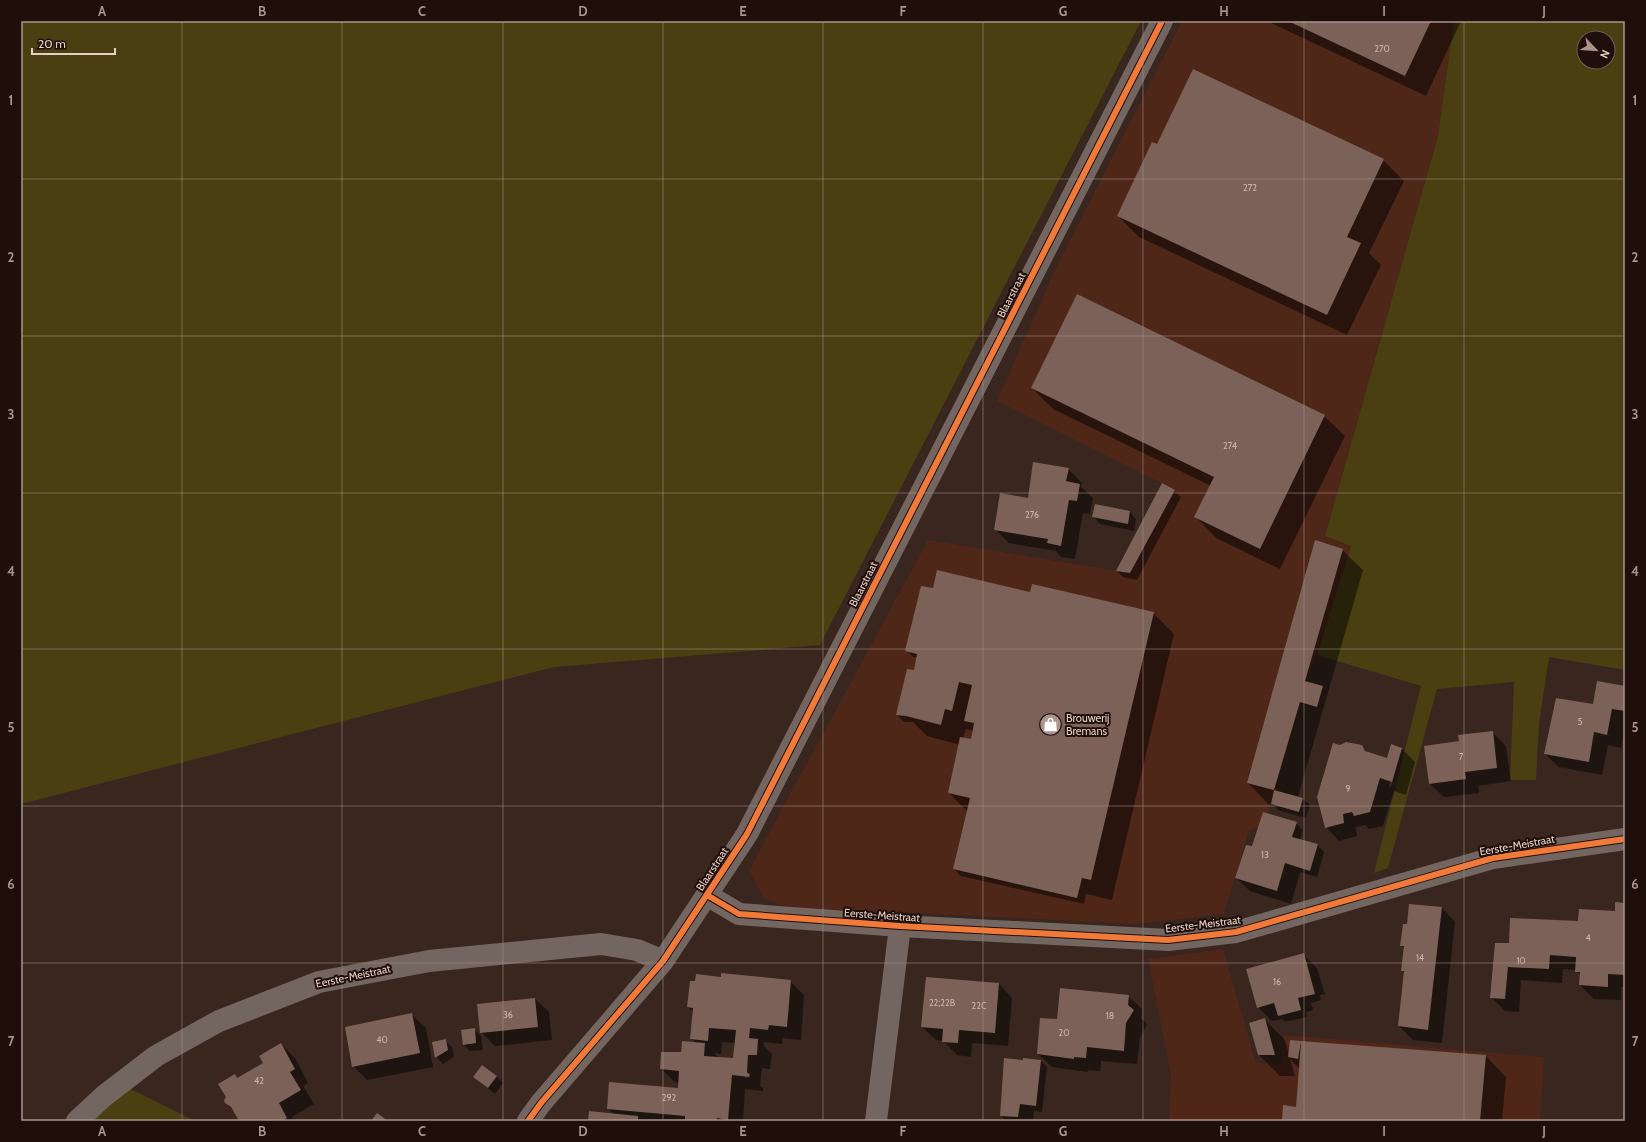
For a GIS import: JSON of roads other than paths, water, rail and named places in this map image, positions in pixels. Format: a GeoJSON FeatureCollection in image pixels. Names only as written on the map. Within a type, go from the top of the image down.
{"type":"FeatureCollection","features":[{"type":"Feature","properties":{"kind":"street","name":"Blaarstraat"},"geometry":{"type":"LineString","coordinates":[[528,1121],[541,1103],[663,961],[707,896],[750,827],[1162,21]]}},
{"type":"Feature","properties":{"kind":"street","name":"Eerste-Meistraat"},"geometry":{"type":"LineString","coordinates":[[707,896],[739,914],[900,926],[1168,940],[1236,932],[1493,858],[1625,839]]}},
{"type":"Feature","properties":{"kind":"street"},"geometry":{"type":"LineString","coordinates":[[876,1121],[900,926]]}},
{"type":"Feature","properties":{"kind":"street","name":"Eerste-Meistraat"},"geometry":{"type":"LineString","coordinates":[[77,1121],[104,1096],[156,1056],[219,1021],[319,982],[429,961],[601,944],[637,950],[663,961]]}},
{"type":"Feature","properties":{"kind":"place","name":"Brouwerij Bremans"},"geometry":{"type":"Point","coordinates":[1051,724]}}]}
